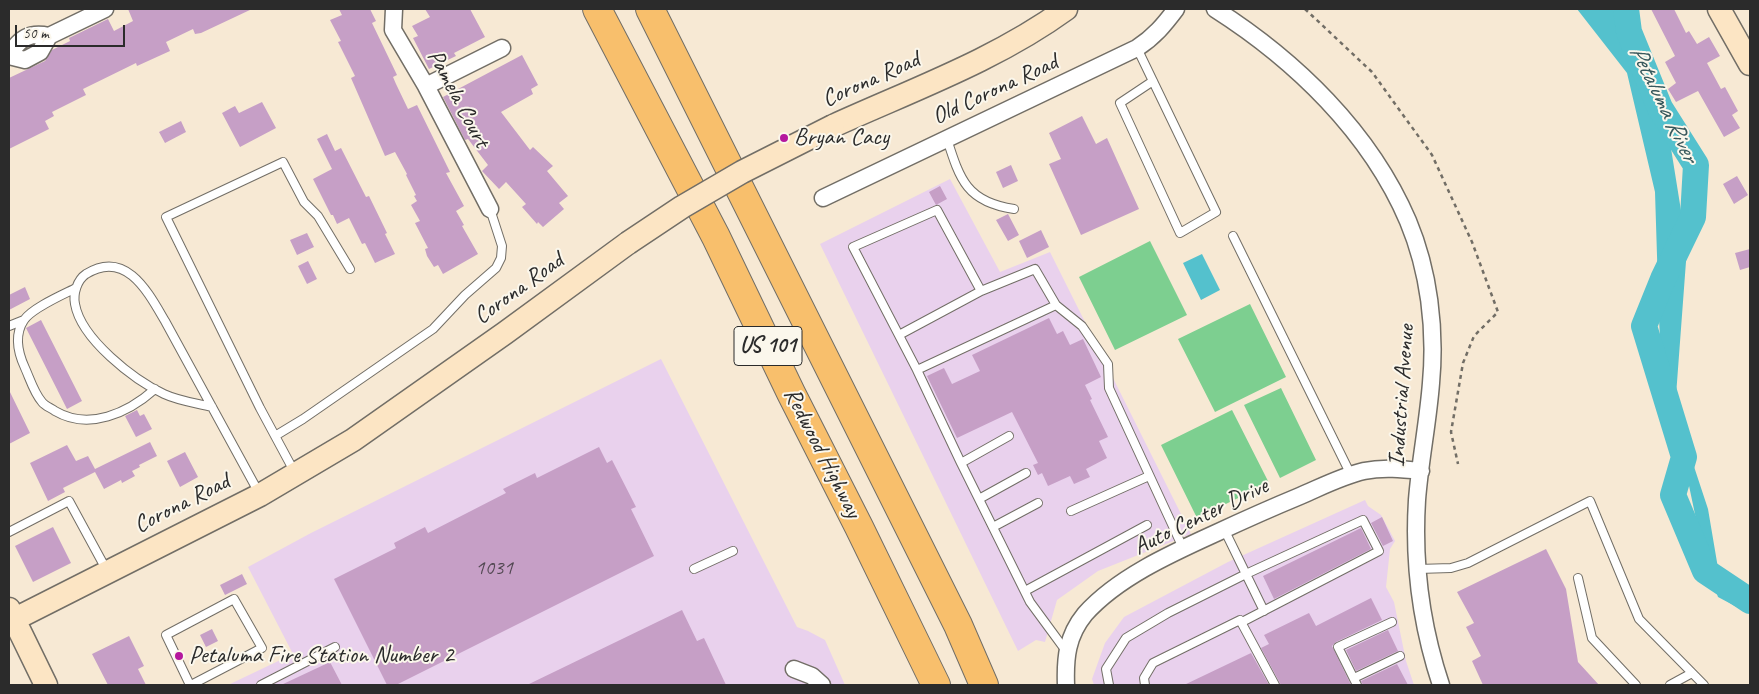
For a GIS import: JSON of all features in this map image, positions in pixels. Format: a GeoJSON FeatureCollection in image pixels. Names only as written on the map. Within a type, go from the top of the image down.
{"type":"FeatureCollection","features":[{"type":"Feature","properties":{"kind":"highway","name":"Redwood Highway"},"geometry":{"type":"LineString","coordinates":[[597,9],[716,236],[791,393],[860,527],[936,685]]}},
{"type":"Feature","properties":{"kind":"highway","name":"Redwood Highway"},"geometry":{"type":"LineString","coordinates":[[650,9],[953,616],[984,685]]}},
{"type":"Feature","properties":{"kind":"main road","name":"Corona Road"},"geometry":{"type":"LineString","coordinates":[[10,617],[107,571],[260,495],[296,475],[403,406],[628,243],[682,207],[742,172],[833,126],[988,57],[1066,9]]}},
{"type":"Feature","properties":{"kind":"main road"},"geometry":{"type":"LineString","coordinates":[[1719,9],[1750,64]]}},
{"type":"Feature","properties":{"kind":"main road"},"geometry":{"type":"LineString","coordinates":[[10,617],[46,685]]}},
{"type":"Feature","properties":{"kind":"street"},"geometry":{"type":"LineString","coordinates":[[9,56],[17,42],[35,33],[49,36],[105,9]]}},
{"type":"Feature","properties":{"kind":"street","name":"Pamela Court"},"geometry":{"type":"LineString","coordinates":[[394,9],[393,30],[426,86],[490,209]]}},
{"type":"Feature","properties":{"kind":"street","name":"Old Corona Road"},"geometry":{"type":"LineString","coordinates":[[823,198],[1137,48],[1152,38],[1176,9]]}},
{"type":"Feature","properties":{"kind":"street","name":"Industrial Avenue"},"geometry":{"type":"LineString","coordinates":[[1215,9],[1272,50],[1308,82],[1338,113],[1367,149],[1390,185],[1408,221],[1420,256],[1432,322],[1432,382],[1417,498],[1417,569],[1426,636],[1441,685]]}},
{"type":"Feature","properties":{"kind":"street"},"geometry":{"type":"LineString","coordinates":[[426,86],[502,48]]}},
{"type":"Feature","properties":{"kind":"street","name":"Auto Center Drive"},"geometry":{"type":"LineString","coordinates":[[1066,685],[1065,662],[1071,636],[1084,615],[1102,596],[1160,559],[1276,505],[1351,475],[1377,469],[1394,468],[1421,471]]}},
{"type":"Feature","properties":{"kind":"street"},"geometry":{"type":"LineString","coordinates":[[794,669],[812,676],[822,685]]}},
{"type":"Feature","properties":{"kind":"lane"},"geometry":{"type":"LineString","coordinates":[[1137,48],[1153,81],[1216,212],[1180,233],[1120,103],[1153,81]]}},
{"type":"Feature","properties":{"kind":"lane"},"geometry":{"type":"LineString","coordinates":[[947,139],[964,183],[975,194],[991,204],[1014,209]]}},
{"type":"Feature","properties":{"kind":"lane"},"geometry":{"type":"LineString","coordinates":[[296,475],[166,217],[283,162],[304,202],[318,216],[350,269]]}},
{"type":"Feature","properties":{"kind":"lane"},"geometry":{"type":"LineString","coordinates":[[275,436],[303,419],[433,329],[464,296],[496,268],[502,246],[490,209]]}},
{"type":"Feature","properties":{"kind":"lane"},"geometry":{"type":"LineString","coordinates":[[981,291],[937,210],[853,247],[1030,602],[1067,653]]}},
{"type":"Feature","properties":{"kind":"lane"},"geometry":{"type":"LineString","coordinates":[[1233,236],[1351,475]]}},
{"type":"Feature","properties":{"kind":"lane"},"geometry":{"type":"LineString","coordinates":[[212,407],[166,395],[125,370],[94,339],[80,319],[75,304],[76,288],[84,275],[98,267],[111,266],[126,271],[138,281],[152,299],[165,321],[212,407],[260,495]]}},
{"type":"Feature","properties":{"kind":"lane"},"geometry":{"type":"LineString","coordinates":[[899,336],[981,291],[1035,269],[1056,305],[1082,326],[1108,364],[1109,388],[1183,548]]}},
{"type":"Feature","properties":{"kind":"lane"},"geometry":{"type":"LineString","coordinates":[[9,326],[24,320],[34,311],[76,288]]}},
{"type":"Feature","properties":{"kind":"lane"},"geometry":{"type":"LineString","coordinates":[[916,370],[1056,305]]}},
{"type":"Feature","properties":{"kind":"lane"},"geometry":{"type":"LineString","coordinates":[[24,320],[18,337],[18,350],[23,365],[42,403],[66,417],[91,420],[119,414],[142,401],[156,389]]}},
{"type":"Feature","properties":{"kind":"lane"},"geometry":{"type":"LineString","coordinates":[[961,463],[1008,436]]}},
{"type":"Feature","properties":{"kind":"lane"},"geometry":{"type":"LineString","coordinates":[[979,499],[1026,473]]}},
{"type":"Feature","properties":{"kind":"lane"},"geometry":{"type":"LineString","coordinates":[[1071,511],[1149,476]]}},
{"type":"Feature","properties":{"kind":"lane"},"geometry":{"type":"LineString","coordinates":[[9,532],[69,501],[107,571]]}},
{"type":"Feature","properties":{"kind":"lane"},"geometry":{"type":"LineString","coordinates":[[1417,569],[1451,568],[1468,563],[1590,501],[1639,619],[1704,685]]}},
{"type":"Feature","properties":{"kind":"lane"},"geometry":{"type":"LineString","coordinates":[[993,527],[1038,503]]}},
{"type":"Feature","properties":{"kind":"lane"},"geometry":{"type":"LineString","coordinates":[[1109,685],[1106,669],[1126,638],[1168,613],[1246,574],[1363,520],[1379,551],[1242,622],[1240,620],[1153,663],[1144,678],[1145,685]]}},
{"type":"Feature","properties":{"kind":"lane"},"geometry":{"type":"LineString","coordinates":[[1025,591],[1147,525]]}},
{"type":"Feature","properties":{"kind":"lane"},"geometry":{"type":"LineString","coordinates":[[1224,529],[1264,611]]}},
{"type":"Feature","properties":{"kind":"lane"},"geometry":{"type":"LineString","coordinates":[[694,569],[733,551]]}},
{"type":"Feature","properties":{"kind":"lane"},"geometry":{"type":"LineString","coordinates":[[1578,578],[1592,638],[1636,685]]}},
{"type":"Feature","properties":{"kind":"lane"},"geometry":{"type":"LineString","coordinates":[[234,599],[262,648],[190,685],[166,635],[234,599]]}},
{"type":"Feature","properties":{"kind":"lane"},"geometry":{"type":"LineString","coordinates":[[1242,622],[1275,685]]}},
{"type":"Feature","properties":{"kind":"lane"},"geometry":{"type":"LineString","coordinates":[[1392,622],[1338,647],[1356,682],[1400,656]]}},
{"type":"Feature","properties":{"kind":"lane"},"geometry":{"type":"LineString","coordinates":[[261,685],[335,647]]}},
{"type":"Feature","properties":{"kind":"lane"},"geometry":{"type":"LineString","coordinates":[[1670,685],[1692,673]]}},
{"type":"Feature","properties":{"kind":"path"},"geometry":{"type":"LineString","coordinates":[[1305,9],[1372,72],[1432,155],[1472,242],[1498,312],[1474,336],[1463,363],[1452,432],[1458,464]]}},
{"type":"Feature","properties":{"kind":"shaded area"},"geometry":{"type":"Polygon","coordinates":[[[950,179],[1000,272],[1050,252],[1191,534],[1098,571],[1057,600],[1045,642],[1036,640],[1018,651],[820,244],[950,179]]]}},
{"type":"Feature","properties":{"kind":"shaded area"},"geometry":{"type":"Polygon","coordinates":[[[661,359],[797,627],[825,640],[845,685],[228,685],[293,654],[248,567],[311,533],[661,359]]]}},
{"type":"Feature","properties":{"kind":"shaded area"},"geometry":{"type":"Polygon","coordinates":[[[1365,500],[1368,506],[1381,515],[1395,541],[1390,549],[1386,587],[1394,602],[1406,661],[1414,685],[1094,685],[1092,679],[1105,643],[1124,617],[1228,562],[1365,500]]]}},
{"type":"Feature","properties":{"kind":"green space"},"geometry":{"type":"Polygon","coordinates":[[[1150,241],[1187,315],[1115,350],[1079,277],[1150,241]]]}},
{"type":"Feature","properties":{"kind":"green space"},"geometry":{"type":"Polygon","coordinates":[[[1250,304],[1286,377],[1215,412],[1178,339],[1250,304]]]}},
{"type":"Feature","properties":{"kind":"green space"},"geometry":{"type":"Polygon","coordinates":[[[1281,388],[1316,460],[1280,478],[1244,405],[1281,388]]]}},
{"type":"Feature","properties":{"kind":"green space"},"geometry":{"type":"Polygon","coordinates":[[[1232,410],[1269,483],[1197,518],[1161,445],[1232,410]]]}},
{"type":"Feature","properties":{"kind":"water"},"geometry":{"type":"Polygon","coordinates":[[[1577,9],[1613,9],[1665,111],[1687,248],[1675,409],[1708,509],[1719,574],[1750,600],[1750,614],[1718,597],[1704,557],[1688,481],[1665,428],[1655,192],[1627,73],[1577,9]]]}},
{"type":"Feature","properties":{"kind":"water"},"geometry":{"type":"Polygon","coordinates":[[[1202,254],[1220,290],[1201,300],[1183,263],[1202,254]]]}},
{"type":"Feature","properties":{"kind":"building"},"geometry":{"type":"Polygon","coordinates":[[[128,9],[252,9],[201,33],[195,34],[193,29],[166,42],[170,51],[137,66],[136,63],[83,89],[86,95],[52,112],[54,116],[45,121],[49,129],[9,149],[9,78],[45,61],[52,50],[70,41],[69,38],[108,19],[114,31],[133,21],[128,9]]]}},
{"type":"Feature","properties":{"kind":"building"},"geometry":{"type":"Polygon","coordinates":[[[339,9],[370,9],[376,21],[372,23],[397,75],[393,77],[396,84],[408,109],[417,105],[450,172],[446,173],[464,206],[456,211],[478,254],[443,274],[438,265],[434,267],[427,256],[425,249],[428,248],[415,223],[420,221],[411,205],[417,201],[407,174],[395,152],[385,156],[351,78],[355,76],[338,42],[341,41],[330,20],[342,15],[339,9]]]}},
{"type":"Feature","properties":{"kind":"building"},"geometry":{"type":"Polygon","coordinates":[[[425,9],[470,9],[485,37],[454,53],[456,56],[429,69],[413,38],[418,36],[412,26],[430,17],[425,9]]]}},
{"type":"Feature","properties":{"kind":"building"},"geometry":{"type":"Polygon","coordinates":[[[1651,9],[1674,9],[1686,33],[1689,31],[1697,44],[1709,37],[1720,56],[1707,63],[1721,89],[1725,87],[1738,111],[1732,115],[1740,128],[1724,137],[1698,91],[1676,102],[1668,89],[1676,83],[1665,62],[1675,56],[1651,9]]]}},
{"type":"Feature","properties":{"kind":"building"},"geometry":{"type":"Polygon","coordinates":[[[522,55],[538,85],[531,89],[533,94],[501,112],[530,150],[533,147],[553,166],[547,171],[568,196],[559,203],[564,209],[543,227],[538,222],[537,224],[522,207],[526,204],[506,182],[499,189],[482,171],[488,165],[468,139],[465,140],[443,97],[522,55]]]}},
{"type":"Feature","properties":{"kind":"building"},"geometry":{"type":"Polygon","coordinates":[[[262,102],[276,128],[240,147],[222,113],[235,106],[239,113],[262,102]]]}},
{"type":"Feature","properties":{"kind":"building"},"geometry":{"type":"Polygon","coordinates":[[[1082,116],[1096,144],[1107,138],[1139,209],[1081,235],[1049,164],[1061,159],[1049,133],[1082,116]]]}},
{"type":"Feature","properties":{"kind":"building"},"geometry":{"type":"Polygon","coordinates":[[[181,121],[186,132],[165,143],[159,132],[181,121]]]}},
{"type":"Feature","properties":{"kind":"building"},"geometry":{"type":"Polygon","coordinates":[[[327,134],[335,151],[341,148],[366,197],[369,196],[395,254],[375,263],[365,243],[362,244],[349,218],[337,224],[333,215],[331,215],[313,179],[332,169],[317,139],[327,134]]]}},
{"type":"Feature","properties":{"kind":"building"},"geometry":{"type":"Polygon","coordinates":[[[1011,165],[1018,181],[1003,188],[996,172],[1011,165]]]}},
{"type":"Feature","properties":{"kind":"building"},"geometry":{"type":"Polygon","coordinates":[[[1737,176],[1748,195],[1734,204],[1723,184],[1737,176]]]}},
{"type":"Feature","properties":{"kind":"building"},"geometry":{"type":"Polygon","coordinates":[[[940,186],[947,199],[936,205],[929,192],[940,186]]]}},
{"type":"Feature","properties":{"kind":"building"},"geometry":{"type":"Polygon","coordinates":[[[1008,214],[1019,235],[1008,241],[996,220],[1008,214]]]}},
{"type":"Feature","properties":{"kind":"building"},"geometry":{"type":"Polygon","coordinates":[[[1041,230],[1049,247],[1027,258],[1019,241],[1041,230]]]}},
{"type":"Feature","properties":{"kind":"building"},"geometry":{"type":"Polygon","coordinates":[[[307,233],[314,247],[297,255],[290,240],[307,233]]]}},
{"type":"Feature","properties":{"kind":"building"},"geometry":{"type":"Polygon","coordinates":[[[1750,249],[1750,267],[1740,270],[1735,253],[1750,249]]]}},
{"type":"Feature","properties":{"kind":"building"},"geometry":{"type":"Polygon","coordinates":[[[308,261],[317,279],[307,284],[298,266],[308,261]]]}},
{"type":"Feature","properties":{"kind":"building"},"geometry":{"type":"Polygon","coordinates":[[[25,287],[30,299],[9,310],[9,295],[25,287]]]}},
{"type":"Feature","properties":{"kind":"building"},"geometry":{"type":"Polygon","coordinates":[[[1049,318],[1057,334],[1063,331],[1070,345],[1083,339],[1101,377],[1085,385],[1108,437],[1099,441],[1107,458],[1086,469],[1090,477],[1074,484],[1070,476],[1048,486],[1042,473],[1038,475],[1033,465],[1038,463],[1012,412],[957,438],[927,376],[944,368],[952,384],[980,371],[972,355],[1049,318]]]}},
{"type":"Feature","properties":{"kind":"building"},"geometry":{"type":"Polygon","coordinates":[[[41,320],[82,401],[67,409],[26,328],[41,320]]]}},
{"type":"Feature","properties":{"kind":"building"},"geometry":{"type":"Polygon","coordinates":[[[9,390],[30,433],[9,444],[9,390]]]}},
{"type":"Feature","properties":{"kind":"building"},"geometry":{"type":"Polygon","coordinates":[[[137,410],[140,416],[144,414],[152,429],[136,437],[125,416],[137,410]]]}},
{"type":"Feature","properties":{"kind":"building"},"geometry":{"type":"Polygon","coordinates":[[[150,442],[157,456],[139,465],[140,467],[132,471],[135,476],[122,483],[121,480],[104,489],[95,472],[63,488],[65,492],[48,501],[30,463],[67,445],[76,461],[88,456],[95,469],[150,442]]]}},
{"type":"Feature","properties":{"kind":"building"},"geometry":{"type":"Polygon","coordinates":[[[599,447],[607,463],[612,460],[636,507],[631,509],[654,556],[396,685],[387,685],[334,579],[396,548],[394,543],[425,527],[428,533],[506,493],[503,489],[535,473],[537,478],[599,447]]]}},
{"type":"Feature","properties":{"kind":"building"},"geometry":{"type":"Polygon","coordinates":[[[185,452],[198,477],[180,487],[167,461],[185,452]]]}},
{"type":"Feature","properties":{"kind":"building"},"geometry":{"type":"Polygon","coordinates":[[[1382,517],[1393,541],[1383,546],[1371,523],[1382,517]]]}},
{"type":"Feature","properties":{"kind":"building"},"geometry":{"type":"Polygon","coordinates":[[[53,527],[71,563],[33,582],[15,546],[53,527]]]}},
{"type":"Feature","properties":{"kind":"building"},"geometry":{"type":"Polygon","coordinates":[[[1361,528],[1371,549],[1274,599],[1263,576],[1361,528]]]}},
{"type":"Feature","properties":{"kind":"building"},"geometry":{"type":"Polygon","coordinates":[[[1546,549],[1566,589],[1578,662],[1599,685],[1483,685],[1472,661],[1481,656],[1466,627],[1474,623],[1457,592],[1546,549]]]}},
{"type":"Feature","properties":{"kind":"building"},"geometry":{"type":"Polygon","coordinates":[[[242,574],[247,584],[225,595],[220,585],[242,574]]]}},
{"type":"Feature","properties":{"kind":"building"},"geometry":{"type":"Polygon","coordinates":[[[1371,598],[1382,620],[1336,642],[1332,646],[1351,685],[1281,685],[1261,648],[1269,644],[1264,635],[1309,613],[1316,626],[1371,598]]]}},
{"type":"Feature","properties":{"kind":"building"},"geometry":{"type":"Polygon","coordinates":[[[682,610],[697,641],[704,638],[726,685],[527,685],[682,610]]]}},
{"type":"Feature","properties":{"kind":"building"},"geometry":{"type":"Polygon","coordinates":[[[212,629],[218,641],[206,647],[200,635],[212,629]]]}},
{"type":"Feature","properties":{"kind":"building"},"geometry":{"type":"Polygon","coordinates":[[[1388,630],[1398,651],[1356,671],[1346,650],[1388,630]]]}},
{"type":"Feature","properties":{"kind":"building"},"geometry":{"type":"Polygon","coordinates":[[[129,636],[144,666],[138,669],[146,685],[108,685],[92,654],[129,636]]]}},
{"type":"Feature","properties":{"kind":"building"},"geometry":{"type":"Polygon","coordinates":[[[1251,653],[1269,685],[1184,685],[1251,653]]]}},
{"type":"Feature","properties":{"kind":"building"},"geometry":{"type":"Polygon","coordinates":[[[330,662],[342,685],[281,685],[330,662]]]}},
{"type":"Feature","properties":{"kind":"building"},"geometry":{"type":"Polygon","coordinates":[[[1397,664],[1408,685],[1363,685],[1361,681],[1397,664]]]}},
{"type":"Feature","properties":{"kind":"waterway","name":"Petaluma River"},"geometry":{"type":"LineString","coordinates":[[1626,9],[1629,32],[1660,108],[1696,165],[1693,217],[1663,279],[1644,326],[1684,457],[1673,495],[1705,571],[1750,601]]}},
{"type":"Feature","properties":{"kind":"place","name":"Bryan Cacy"},"geometry":{"type":"Point","coordinates":[784,138]}},
{"type":"Feature","properties":{"kind":"place","name":"Petaluma Fire Station Number 2"},"geometry":{"type":"Point","coordinates":[179,656]}}]}
